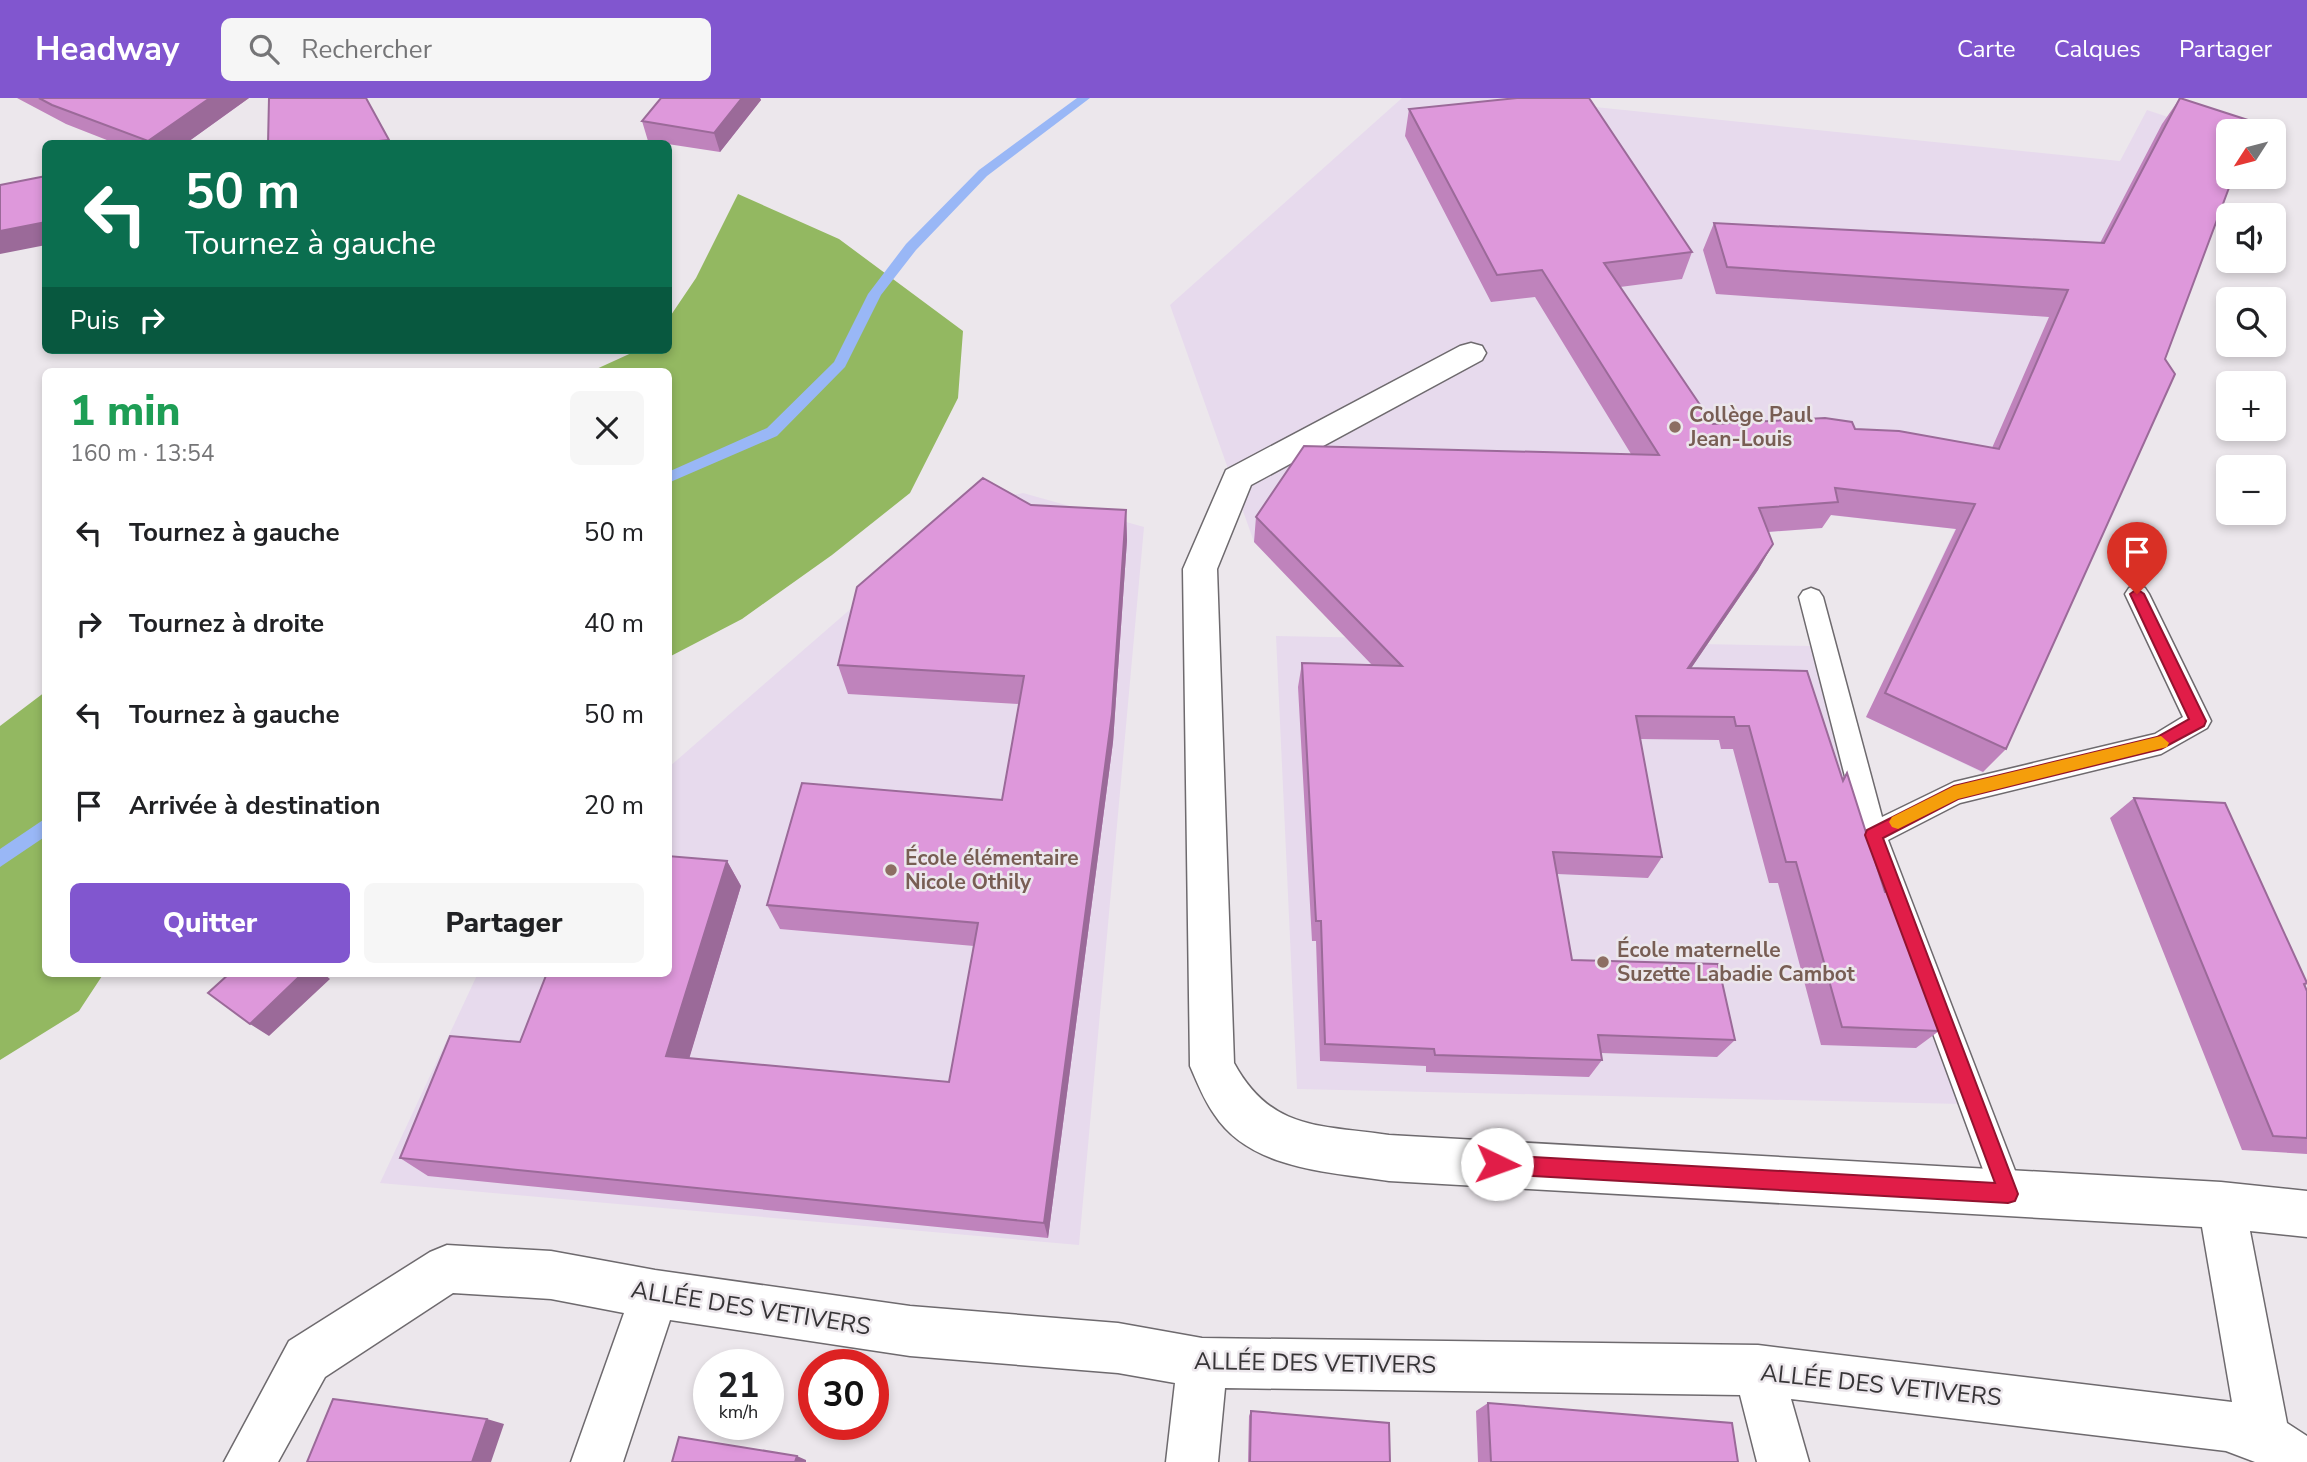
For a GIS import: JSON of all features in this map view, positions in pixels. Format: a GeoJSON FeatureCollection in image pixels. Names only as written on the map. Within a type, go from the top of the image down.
{"type":"FeatureCollection","features":[{"type":"Feature","properties":{"kind":"street"},"geometry":{"type":"LineString","coordinates":[[1471,353],[1238,478],[1200,569],[1212,1066],[1230,1100],[1250,1121],[1291,1144],[1389,1158],[2221,1206],[2307,1214]]}},
{"type":"Feature","properties":{"kind":"street"},"geometry":{"type":"LineString","coordinates":[[2221,1206],[2282,1450]]}},
{"type":"Feature","properties":{"kind":"street","name":"ALLÉE DES VETIVERS"},"geometry":{"type":"LineString","coordinates":[[250,1462],[307,1359],[447,1269],[551,1275],[655,1294],[909,1331],[1118,1348],[1202,1363],[1758,1370],[2226,1425],[2282,1450]]}},
{"type":"Feature","properties":{"kind":"street"},"geometry":{"type":"LineString","coordinates":[[597,1462],[655,1294]]}},
{"type":"Feature","properties":{"kind":"street"},"geometry":{"type":"LineString","coordinates":[[1192,1462],[1202,1363]]}},
{"type":"Feature","properties":{"kind":"street"},"geometry":{"type":"LineString","coordinates":[[1758,1370],[1783,1462]]}},
{"type":"Feature","properties":{"kind":"lane"},"geometry":{"type":"LineString","coordinates":[[1873,835],[1954,793],[2161,743],[2198,721],[2137,594]]}},
{"type":"Feature","properties":{"kind":"lane"},"geometry":{"type":"LineString","coordinates":[[1811,597],[1873,835],[2008,1194]]}},
{"type":"Feature","properties":{"kind":"shaded area","name":"Collège Paul Jean-Louis"},"geometry":{"type":"Polygon","coordinates":[[[1402,98],[1506,98],[2120,161],[2147,110],[2216,133],[2216,173],[2122,454],[1983,773],[1866,717],[1955,529],[1820,514],[1822,528],[1745,534],[1758,570],[1722,623],[1320,611],[1254,542],[1170,305],[1402,98]]]}},
{"type":"Feature","properties":{"kind":"shaded area","name":"École élémentaire Nicole Othily"},"geometry":{"type":"Polygon","coordinates":[[[1023,493],[1144,527],[1079,1245],[380,1183],[476,977],[672,977],[672,764],[961,513],[988,500],[1023,493]]]}},
{"type":"Feature","properties":{"kind":"shaded area","name":"École maternelle Suzette Labadie Cambot"},"geometry":{"type":"Polygon","coordinates":[[[1276,636],[1811,646],[1962,1104],[1297,1089],[1276,636]]]}},
{"type":"Feature","properties":{"kind":"green space"},"geometry":{"type":"Polygon","coordinates":[[[738,194],[839,239],[963,331],[958,398],[910,493],[832,555],[742,619],[672,655],[672,368],[599,368],[629,354],[672,354],[672,314],[696,278],[738,194]]]}},
{"type":"Feature","properties":{"kind":"green space"},"geometry":{"type":"Polygon","coordinates":[[[42,694],[42,977],[101,977],[79,1011],[0,1060],[0,726],[42,694]]]}},
{"type":"Feature","properties":{"kind":"building"},"geometry":{"type":"Polygon","coordinates":[[[39,98],[210,98],[149,140],[39,98]]]}},
{"type":"Feature","properties":{"kind":"building"},"geometry":{"type":"Polygon","coordinates":[[[269,98],[366,98],[389,140],[268,140],[269,98]]]}},
{"type":"Feature","properties":{"kind":"building"},"geometry":{"type":"Polygon","coordinates":[[[661,98],[742,98],[714,133],[642,121],[661,98]]]}},
{"type":"Feature","properties":{"kind":"building"},"geometry":{"type":"Polygon","coordinates":[[[1517,98],[1589,98],[1692,252],[1604,263],[1713,424],[1825,418],[1852,422],[1855,429],[1899,431],[1999,449],[2068,290],[1727,267],[1714,223],[2104,243],[2180,98],[2245,119],[2216,119],[2216,189],[2229,189],[2223,203],[2216,203],[2216,222],[2165,359],[2175,374],[2006,749],[1885,693],[1975,504],[1835,488],[1838,502],[1759,508],[1773,544],[1688,668],[1807,671],[1843,781],[1847,773],[1885,892],[1895,892],[1939,1031],[1842,1027],[1796,862],[1786,862],[1749,726],[1736,726],[1734,717],[1636,716],[1662,857],[1553,852],[1572,960],[1718,964],[1735,1040],[1598,1035],[1602,1060],[1435,1055],[1434,1049],[1325,1044],[1321,921],[1316,921],[1302,663],[1402,666],[1256,517],[1304,446],[1659,455],[1542,270],[1497,275],[1409,109],[1517,98]]]}},
{"type":"Feature","properties":{"kind":"building"},"geometry":{"type":"Polygon","coordinates":[[[42,177],[42,223],[0,231],[0,185],[42,177]]]}},
{"type":"Feature","properties":{"kind":"building","name":"École élémentaire Nicole Othily"},"geometry":{"type":"Polygon","coordinates":[[[983,478],[1031,505],[1126,510],[1112,714],[1044,1223],[400,1158],[450,1036],[520,1042],[545,977],[672,977],[672,856],[727,861],[666,1056],[949,1082],[978,923],[767,905],[802,783],[1002,800],[1024,676],[838,665],[857,587],[983,478]]]}},
{"type":"Feature","properties":{"kind":"building"},"geometry":{"type":"Polygon","coordinates":[[[2134,798],[2225,803],[2307,983],[2304,984],[2307,991],[2307,1138],[2273,1136],[2134,798]]]}},
{"type":"Feature","properties":{"kind":"building"},"geometry":{"type":"Polygon","coordinates":[[[226,977],[299,977],[250,1024],[208,993],[226,977]]]}},
{"type":"Feature","properties":{"kind":"building"},"geometry":{"type":"Polygon","coordinates":[[[333,1399],[487,1419],[472,1462],[307,1462],[333,1399]]]}},
{"type":"Feature","properties":{"kind":"building"},"geometry":{"type":"Polygon","coordinates":[[[1488,1403],[1732,1423],[1738,1462],[1491,1462],[1488,1403]]]}},
{"type":"Feature","properties":{"kind":"building"},"geometry":{"type":"Polygon","coordinates":[[[1251,1411],[1389,1423],[1390,1462],[1250,1462],[1251,1411]]]}},
{"type":"Feature","properties":{"kind":"building"},"geometry":{"type":"Polygon","coordinates":[[[679,1437],[797,1456],[795,1462],[672,1462],[679,1437]]]}},
{"type":"Feature","properties":{"kind":"waterway"},"geometry":{"type":"LineString","coordinates":[[672,476],[772,432],[840,364],[875,294],[911,247],[983,173],[1084,98]]}},
{"type":"Feature","properties":{"kind":"waterway"},"geometry":{"type":"LineString","coordinates":[[0,859],[42,829]]}},
{"type":"Feature","properties":{"kind":"slow traffic"},"geometry":{"type":"LineString","coordinates":[[1898,822],[1954,793],[2161,743]]}},
{"type":"Feature","properties":{"kind":"place","name":"Collège Paul Jean-Louis"},"geometry":{"type":"Point","coordinates":[1675,427]}},
{"type":"Feature","properties":{"kind":"place","name":"École élémentaire Nicole Othily"},"geometry":{"type":"Point","coordinates":[891,870]}},
{"type":"Feature","properties":{"kind":"place","name":"École maternelle Suzette Labadie Cambot"},"geometry":{"type":"Point","coordinates":[1603,962]}},
{"type":"Feature","properties":{"kind":"route"},"geometry":{"type":"LineString","coordinates":[[1497,1164],[2008,1194],[1873,835],[1954,793],[2161,743],[2198,721],[2137,594]]}}]}
